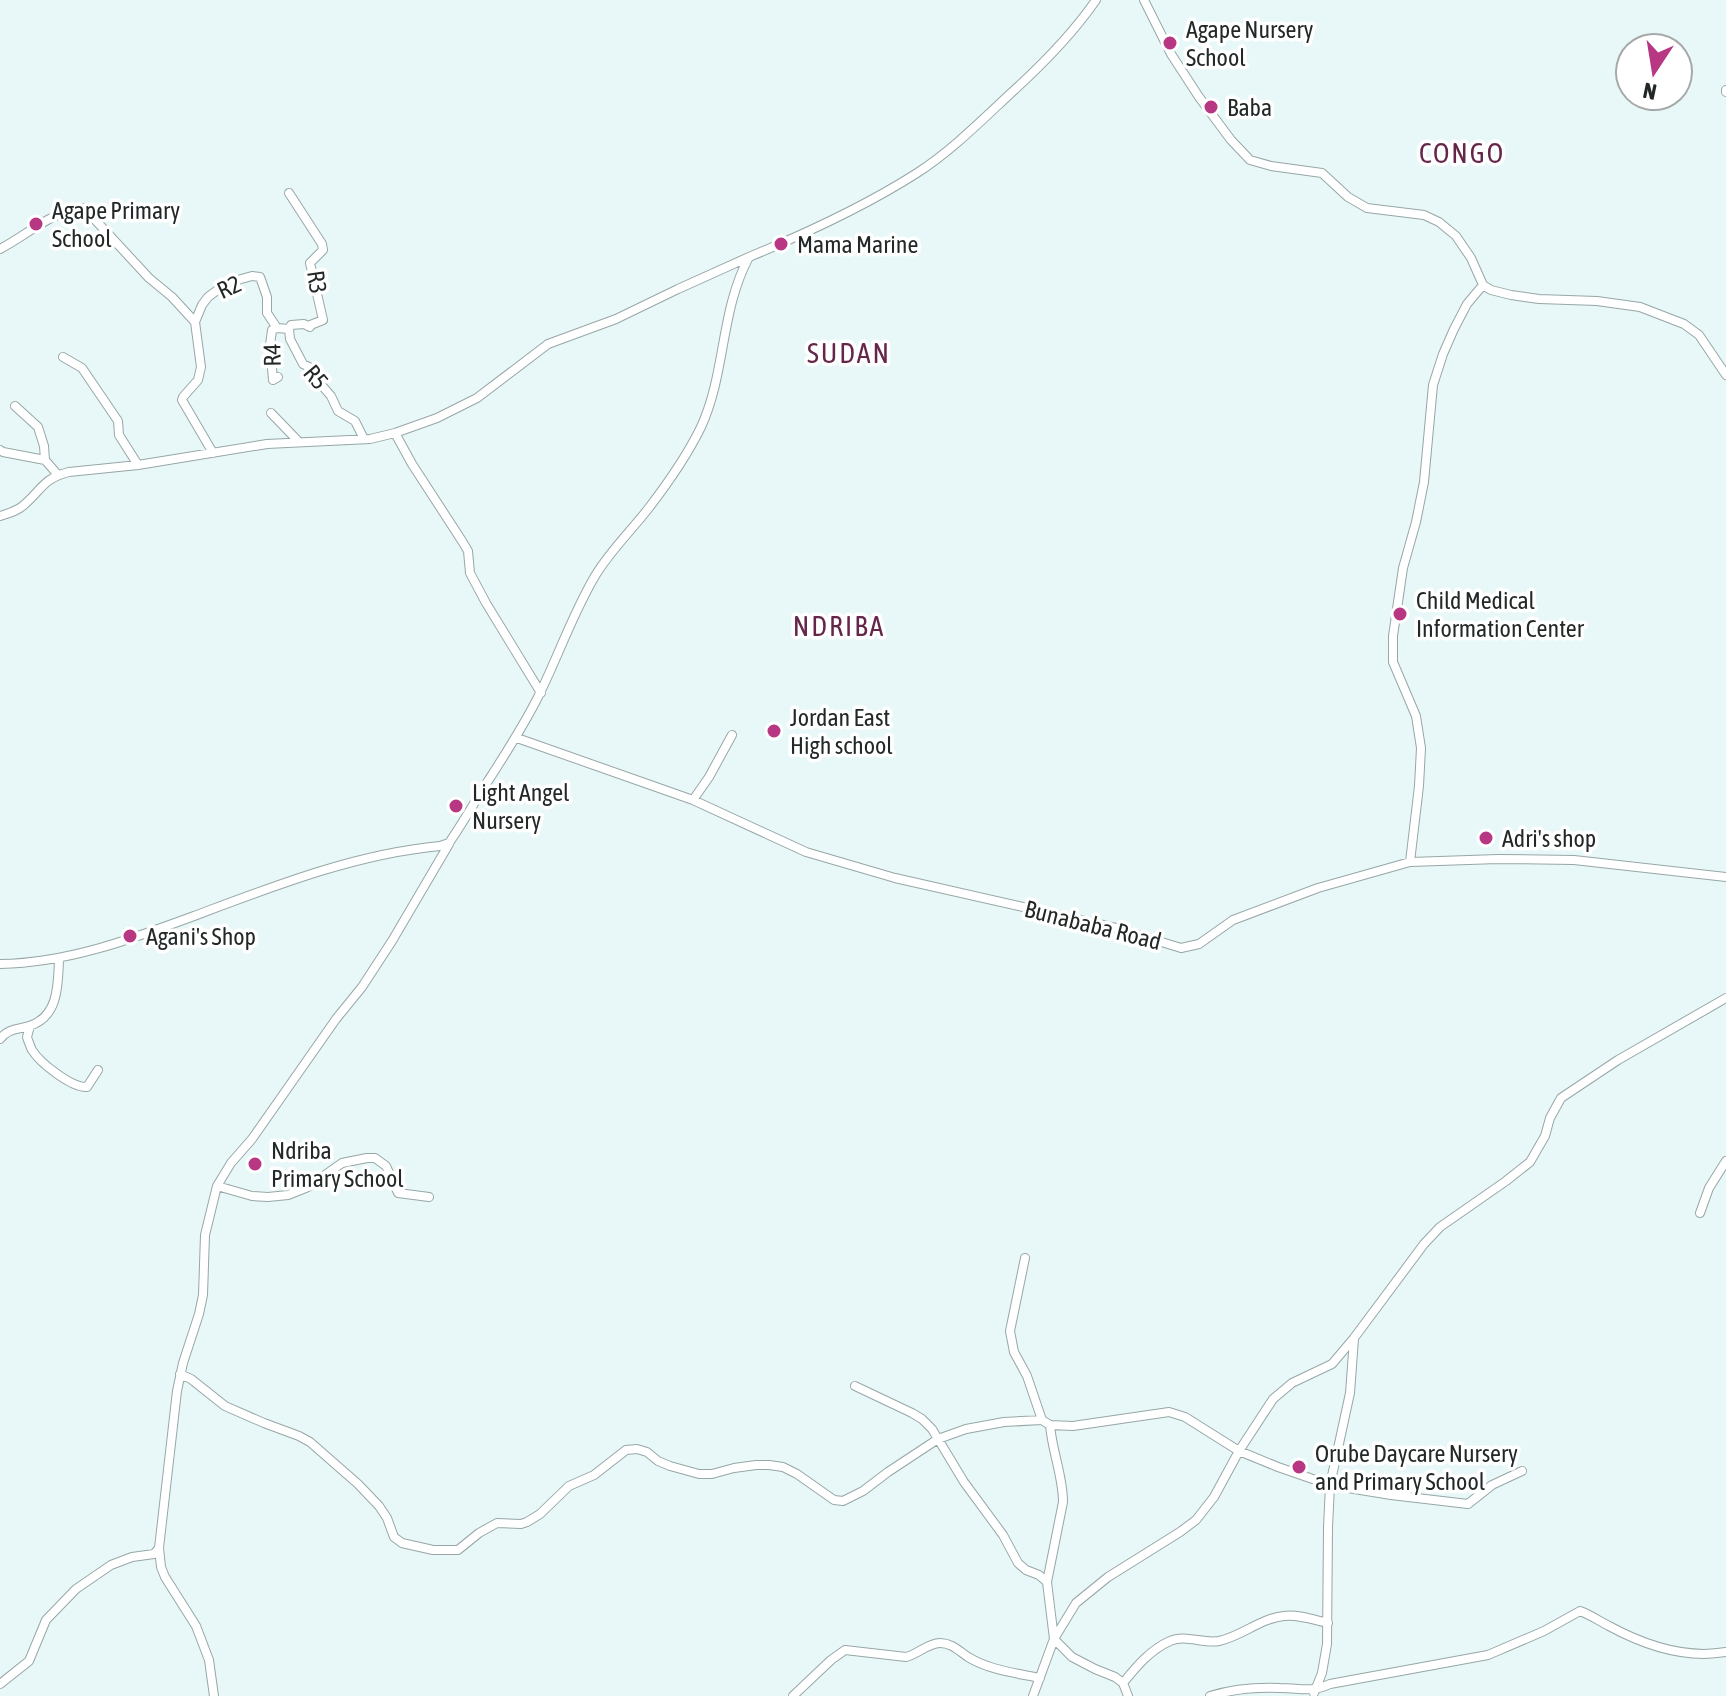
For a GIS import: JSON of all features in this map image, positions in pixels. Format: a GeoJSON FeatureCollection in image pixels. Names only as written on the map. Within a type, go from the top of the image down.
{"type":"FeatureCollection","features":[{"type":"Feature","properties":{"kind":"street"},"geometry":{"type":"LineString","coordinates":[[0,516],[14,512],[37,489],[58,475],[69,472],[138,465],[267,444],[364,439],[395,433],[437,418],[477,398],[548,344],[616,319],[828,223],[919,172],[954,145],[1036,70],[1079,26],[1096,0]]}},
{"type":"Feature","properties":{"kind":"street"},"geometry":{"type":"LineString","coordinates":[[1144,0],[1171,54],[1199,97],[1250,160],[1322,173],[1348,197],[1367,208],[1424,215],[1439,222],[1456,236],[1471,258],[1483,285],[1491,290],[1539,299],[1597,301],[1640,307],[1684,324],[1699,335],[1726,375]]}},
{"type":"Feature","properties":{"kind":"street","name":"R3"},"geometry":{"type":"LineString","coordinates":[[289,193],[323,250],[310,263],[323,320],[309,326]]}},
{"type":"Feature","properties":{"kind":"street"},"geometry":{"type":"LineString","coordinates":[[0,249],[46,222],[73,209],[83,208],[195,322],[201,367],[198,380],[182,400],[213,453]]}},
{"type":"Feature","properties":{"kind":"street"},"geometry":{"type":"LineString","coordinates":[[214,1696],[209,1660],[196,1626],[165,1577],[159,1548],[180,1374],[203,1295],[205,1235],[217,1186],[392,941],[449,843],[517,738],[541,693],[579,605],[596,576],[690,449],[703,422],[715,382],[729,308],[749,257]]}},
{"type":"Feature","properties":{"kind":"street","name":"R2"},"geometry":{"type":"LineString","coordinates":[[195,322],[202,305],[218,289],[252,276],[260,277],[267,297],[267,313],[277,328]]}},
{"type":"Feature","properties":{"kind":"street"},"geometry":{"type":"LineString","coordinates":[[1410,862],[1421,748],[1416,716],[1393,662],[1393,636],[1403,568],[1424,482],[1433,385],[1454,329],[1467,304],[1483,285]]}},
{"type":"Feature","properties":{"kind":"street","name":"R5"},"geometry":{"type":"LineString","coordinates":[[309,326],[291,325],[290,339],[303,364],[311,368],[338,411],[355,421],[364,439]]}},
{"type":"Feature","properties":{"kind":"street"},"geometry":{"type":"LineString","coordinates":[[277,328],[289,329]]}},
{"type":"Feature","properties":{"kind":"street","name":"R4"},"geometry":{"type":"LineString","coordinates":[[277,328],[272,330],[270,345],[273,380],[278,377]]}},
{"type":"Feature","properties":{"kind":"street"},"geometry":{"type":"LineString","coordinates":[[63,357],[82,368],[89,378],[118,421],[119,435],[138,465]]}},
{"type":"Feature","properties":{"kind":"street"},"geometry":{"type":"LineString","coordinates":[[15,406],[38,427],[45,460],[58,475]]}},
{"type":"Feature","properties":{"kind":"street"},"geometry":{"type":"LineString","coordinates":[[271,413],[299,442]]}},
{"type":"Feature","properties":{"kind":"street"},"geometry":{"type":"LineString","coordinates":[[395,433],[468,551],[470,573],[541,693]]}},
{"type":"Feature","properties":{"kind":"street"},"geometry":{"type":"LineString","coordinates":[[0,450],[45,460]]}},
{"type":"Feature","properties":{"kind":"street"},"geometry":{"type":"LineString","coordinates":[[693,800],[732,735]]}},
{"type":"Feature","properties":{"kind":"street","name":"Bunababa Road"},"geometry":{"type":"LineString","coordinates":[[517,738],[693,800],[806,852],[895,878],[1116,928],[1181,948],[1199,944],[1233,920],[1318,888],[1410,862],[1574,860],[1726,877]]}},
{"type":"Feature","properties":{"kind":"street"},"geometry":{"type":"LineString","coordinates":[[0,964],[59,959],[143,935],[252,894],[358,860],[449,843]]}},
{"type":"Feature","properties":{"kind":"street"},"geometry":{"type":"LineString","coordinates":[[0,1039],[5,1033],[30,1026],[50,1012],[56,999],[59,959]]}},
{"type":"Feature","properties":{"kind":"street"},"geometry":{"type":"LineString","coordinates":[[1033,1696],[1054,1639],[1076,1603],[1093,1588],[1196,1520],[1214,1497],[1273,1399],[1292,1383],[1332,1364],[1440,1227],[1530,1162],[1561,1098],[1618,1060],[1726,998]]}},
{"type":"Feature","properties":{"kind":"street"},"geometry":{"type":"LineString","coordinates":[[30,1026],[27,1037],[33,1052],[72,1083],[87,1087],[98,1070]]}},
{"type":"Feature","properties":{"kind":"street"},"geometry":{"type":"LineString","coordinates":[[217,1186],[252,1196],[288,1195],[308,1187],[342,1163],[375,1158],[386,1166],[398,1193],[429,1197]]}},
{"type":"Feature","properties":{"kind":"street"},"geometry":{"type":"LineString","coordinates":[[1700,1213],[1709,1188],[1726,1161]]}},
{"type":"Feature","properties":{"kind":"street"},"geometry":{"type":"LineString","coordinates":[[1025,1258],[1010,1341],[1046,1422],[1063,1490],[1047,1582],[1054,1639],[1072,1657],[1123,1683],[1128,1696]]}},
{"type":"Feature","properties":{"kind":"street"},"geometry":{"type":"LineString","coordinates":[[1313,1694],[1322,1673],[1327,1644],[1330,1485],[1350,1393],[1354,1338]]}},
{"type":"Feature","properties":{"kind":"street"},"geometry":{"type":"LineString","coordinates":[[180,1374],[225,1406],[310,1442],[379,1506],[394,1537],[402,1543],[433,1550],[458,1550],[497,1523],[527,1522],[569,1486],[594,1475],[626,1450],[647,1452],[658,1461],[699,1474],[756,1465],[783,1467],[834,1500],[843,1501],[863,1491],[938,1439],[977,1426],[1004,1422],[1046,1422],[1073,1426],[1169,1412],[1185,1417],[1239,1451],[1330,1485],[1468,1504],[1492,1485],[1522,1471]]}},
{"type":"Feature","properties":{"kind":"street"},"geometry":{"type":"LineString","coordinates":[[855,1386],[912,1413],[932,1429],[964,1482],[1003,1535],[1018,1563],[1047,1582]]}},
{"type":"Feature","properties":{"kind":"street"},"geometry":{"type":"LineString","coordinates":[[0,1684],[29,1661],[46,1620],[76,1589],[111,1565],[132,1557],[154,1554],[159,1548]]}},
{"type":"Feature","properties":{"kind":"street"},"geometry":{"type":"LineString","coordinates":[[1210,1696],[1249,1688],[1287,1688],[1313,1694],[1330,1684],[1488,1655],[1544,1631],[1580,1611],[1610,1627],[1676,1652],[1702,1655],[1726,1652]]}},
{"type":"Feature","properties":{"kind":"street"},"geometry":{"type":"LineString","coordinates":[[1123,1683],[1150,1653],[1176,1638],[1216,1642],[1284,1615],[1328,1623]]}},
{"type":"Feature","properties":{"kind":"street"},"geometry":{"type":"LineString","coordinates":[[793,1696],[845,1650],[906,1657],[938,1643],[956,1648],[979,1663],[1040,1678]]}},
{"type":"Feature","properties":{"kind":"street"},"geometry":{"type":"LineString","coordinates":[[1322,1673],[1330,1684]]}},
{"type":"Feature","properties":{"kind":"place","name":"Agape Nursery School"},"geometry":{"type":"Point","coordinates":[1170,43]}},
{"type":"Feature","properties":{"kind":"place","name":"Baba"},"geometry":{"type":"Point","coordinates":[1211,107]}},
{"type":"Feature","properties":{"kind":"place","name":"Agape Primary School"},"geometry":{"type":"Point","coordinates":[36,224]}},
{"type":"Feature","properties":{"kind":"place","name":"Mama Marine"},"geometry":{"type":"Point","coordinates":[781,244]}},
{"type":"Feature","properties":{"kind":"place","name":"Child Medical Information Center"},"geometry":{"type":"Point","coordinates":[1400,614]}},
{"type":"Feature","properties":{"kind":"place","name":"Jordan East High school"},"geometry":{"type":"Point","coordinates":[774,731]}},
{"type":"Feature","properties":{"kind":"place","name":"Light Angel Nursery"},"geometry":{"type":"Point","coordinates":[456,806]}},
{"type":"Feature","properties":{"kind":"place","name":"Adri's shop"},"geometry":{"type":"Point","coordinates":[1486,838]}},
{"type":"Feature","properties":{"kind":"place","name":"Agani's Shop"},"geometry":{"type":"Point","coordinates":[130,936]}},
{"type":"Feature","properties":{"kind":"place","name":"Ndriba Primary School"},"geometry":{"type":"Point","coordinates":[255,1164]}},
{"type":"Feature","properties":{"kind":"place","name":"Orube Daycare Nursery and Primary School"},"geometry":{"type":"Point","coordinates":[1299,1467]}},
{"type":"Feature","properties":{"kind":"district","name":"CONGO"},"geometry":{"type":"Point","coordinates":[1462,153]}},
{"type":"Feature","properties":{"kind":"district","name":"SUDAN"},"geometry":{"type":"Point","coordinates":[849,353]}},
{"type":"Feature","properties":{"kind":"district","name":"NDRIBA"},"geometry":{"type":"Point","coordinates":[839,626]}}]}
